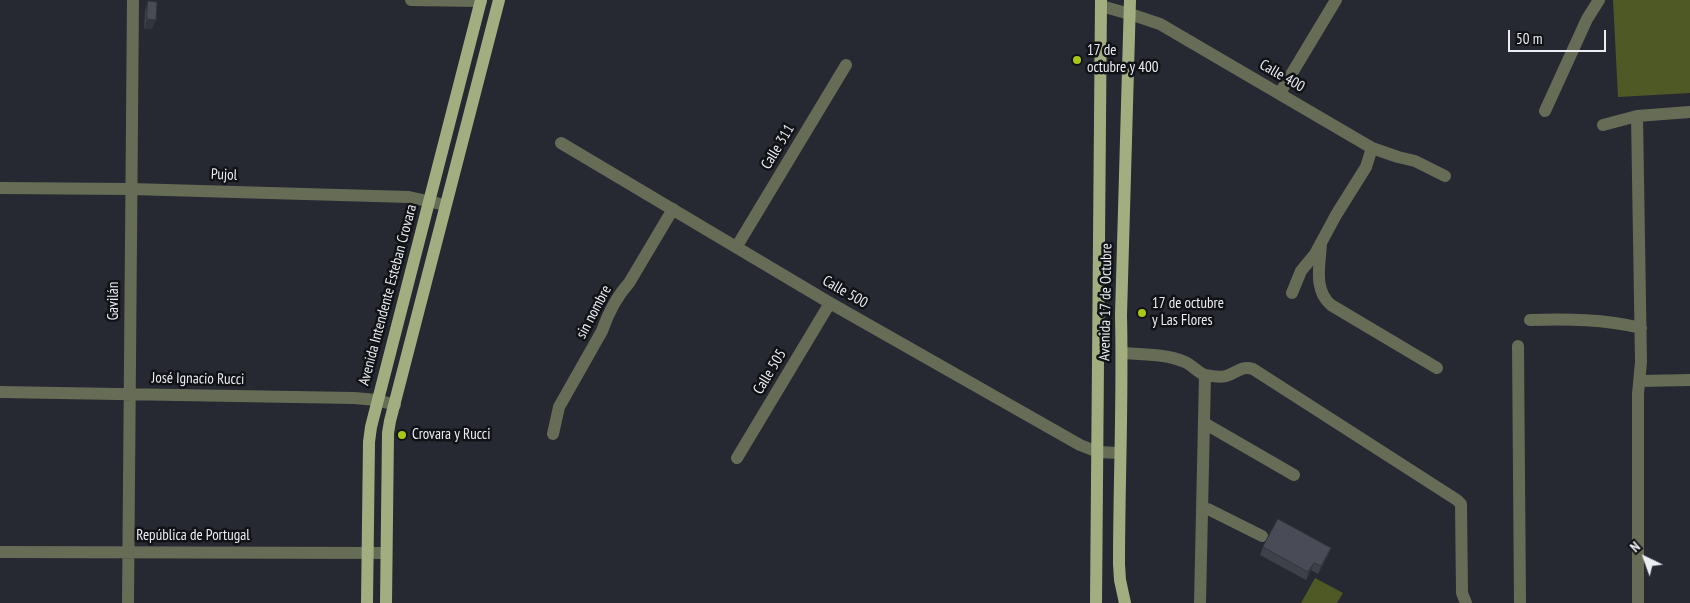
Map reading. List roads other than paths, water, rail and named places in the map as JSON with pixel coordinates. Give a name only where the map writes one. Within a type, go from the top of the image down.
[{"type":"main road","points":[[386,603],[385,554],[388,433],[499,0]]},
{"type":"main road","name":"Avenida 17 de Octubre","points":[[1125,603],[1119,564],[1121,315],[1130,0]]},
{"type":"main road","name":"Avenida Intendente Esteban Crovara","points":[[367,603],[369,442],[371,427],[481,1]]},
{"type":"main road","name":"Avenida 17 de Octubre","points":[[1096,603],[1101,3]]},
{"type":"street","name":"Gavilán","points":[[128,603],[133,0]]},
{"type":"street","points":[[411,0],[481,1]]},
{"type":"street","points":[[1280,93],[1336,0]]},
{"type":"street","points":[[1545,111],[1587,19],[1599,0]]},
{"type":"street","name":"Calle 400","points":[[1101,3],[1160,24],[1372,148],[1416,161],[1445,176]]},
{"type":"street","name":"Calle 311","points":[[737,246],[846,65]]},
{"type":"street","points":[[1603,125],[1637,116],[1690,112]]},
{"type":"street","points":[[1637,116],[1640,328],[1640,381],[1638,394],[1638,603]]},
{"type":"street","name":"Calle 500","points":[[561,143],[830,303],[1080,445],[1098,452],[1120,453]]},
{"type":"street","points":[[1292,293],[1301,271],[1315,254],[1336,214],[1366,167],[1372,148]]},
{"type":"street","name":"Pujol","points":[[0,188],[131,188],[409,197],[445,205]]},
{"type":"street","name":"sin nombre","points":[[553,434],[559,407],[602,331],[623,289],[629,283],[673,209]]},
{"type":"street","points":[[1321,243],[1319,286],[1325,301],[1437,368]]},
{"type":"street","name":"Calle 505","points":[[737,458],[830,303]]},
{"type":"street","points":[[1530,320],[1575,319],[1623,324],[1640,328]]},
{"type":"street","points":[[1518,346],[1520,603]]},
{"type":"street","points":[[1122,353],[1178,359],[1187,362],[1199,373],[1213,377],[1226,376],[1241,368],[1253,369],[1458,500],[1461,504],[1462,592],[1466,603]]},
{"type":"street","points":[[1200,603],[1205,375]]},
{"type":"street","points":[[1640,381],[1690,380]]},
{"type":"street","name":"José Ignacio Rucci","points":[[0,392],[354,398],[377,400],[395,405]]},
{"type":"street","points":[[1204,423],[1294,475]]},
{"type":"street","points":[[1202,509],[1208,509],[1262,536]]},
{"type":"street","name":"República de Portugal","points":[[0,552],[385,554]]},
{"type":"place","name":"17 de octubre y 400","points":[[1077,60]]},
{"type":"place","name":"17 de octubre y Las Flores","points":[[1142,313]]},
{"type":"place","name":"Crovara y Rucci","points":[[402,435]]}]
